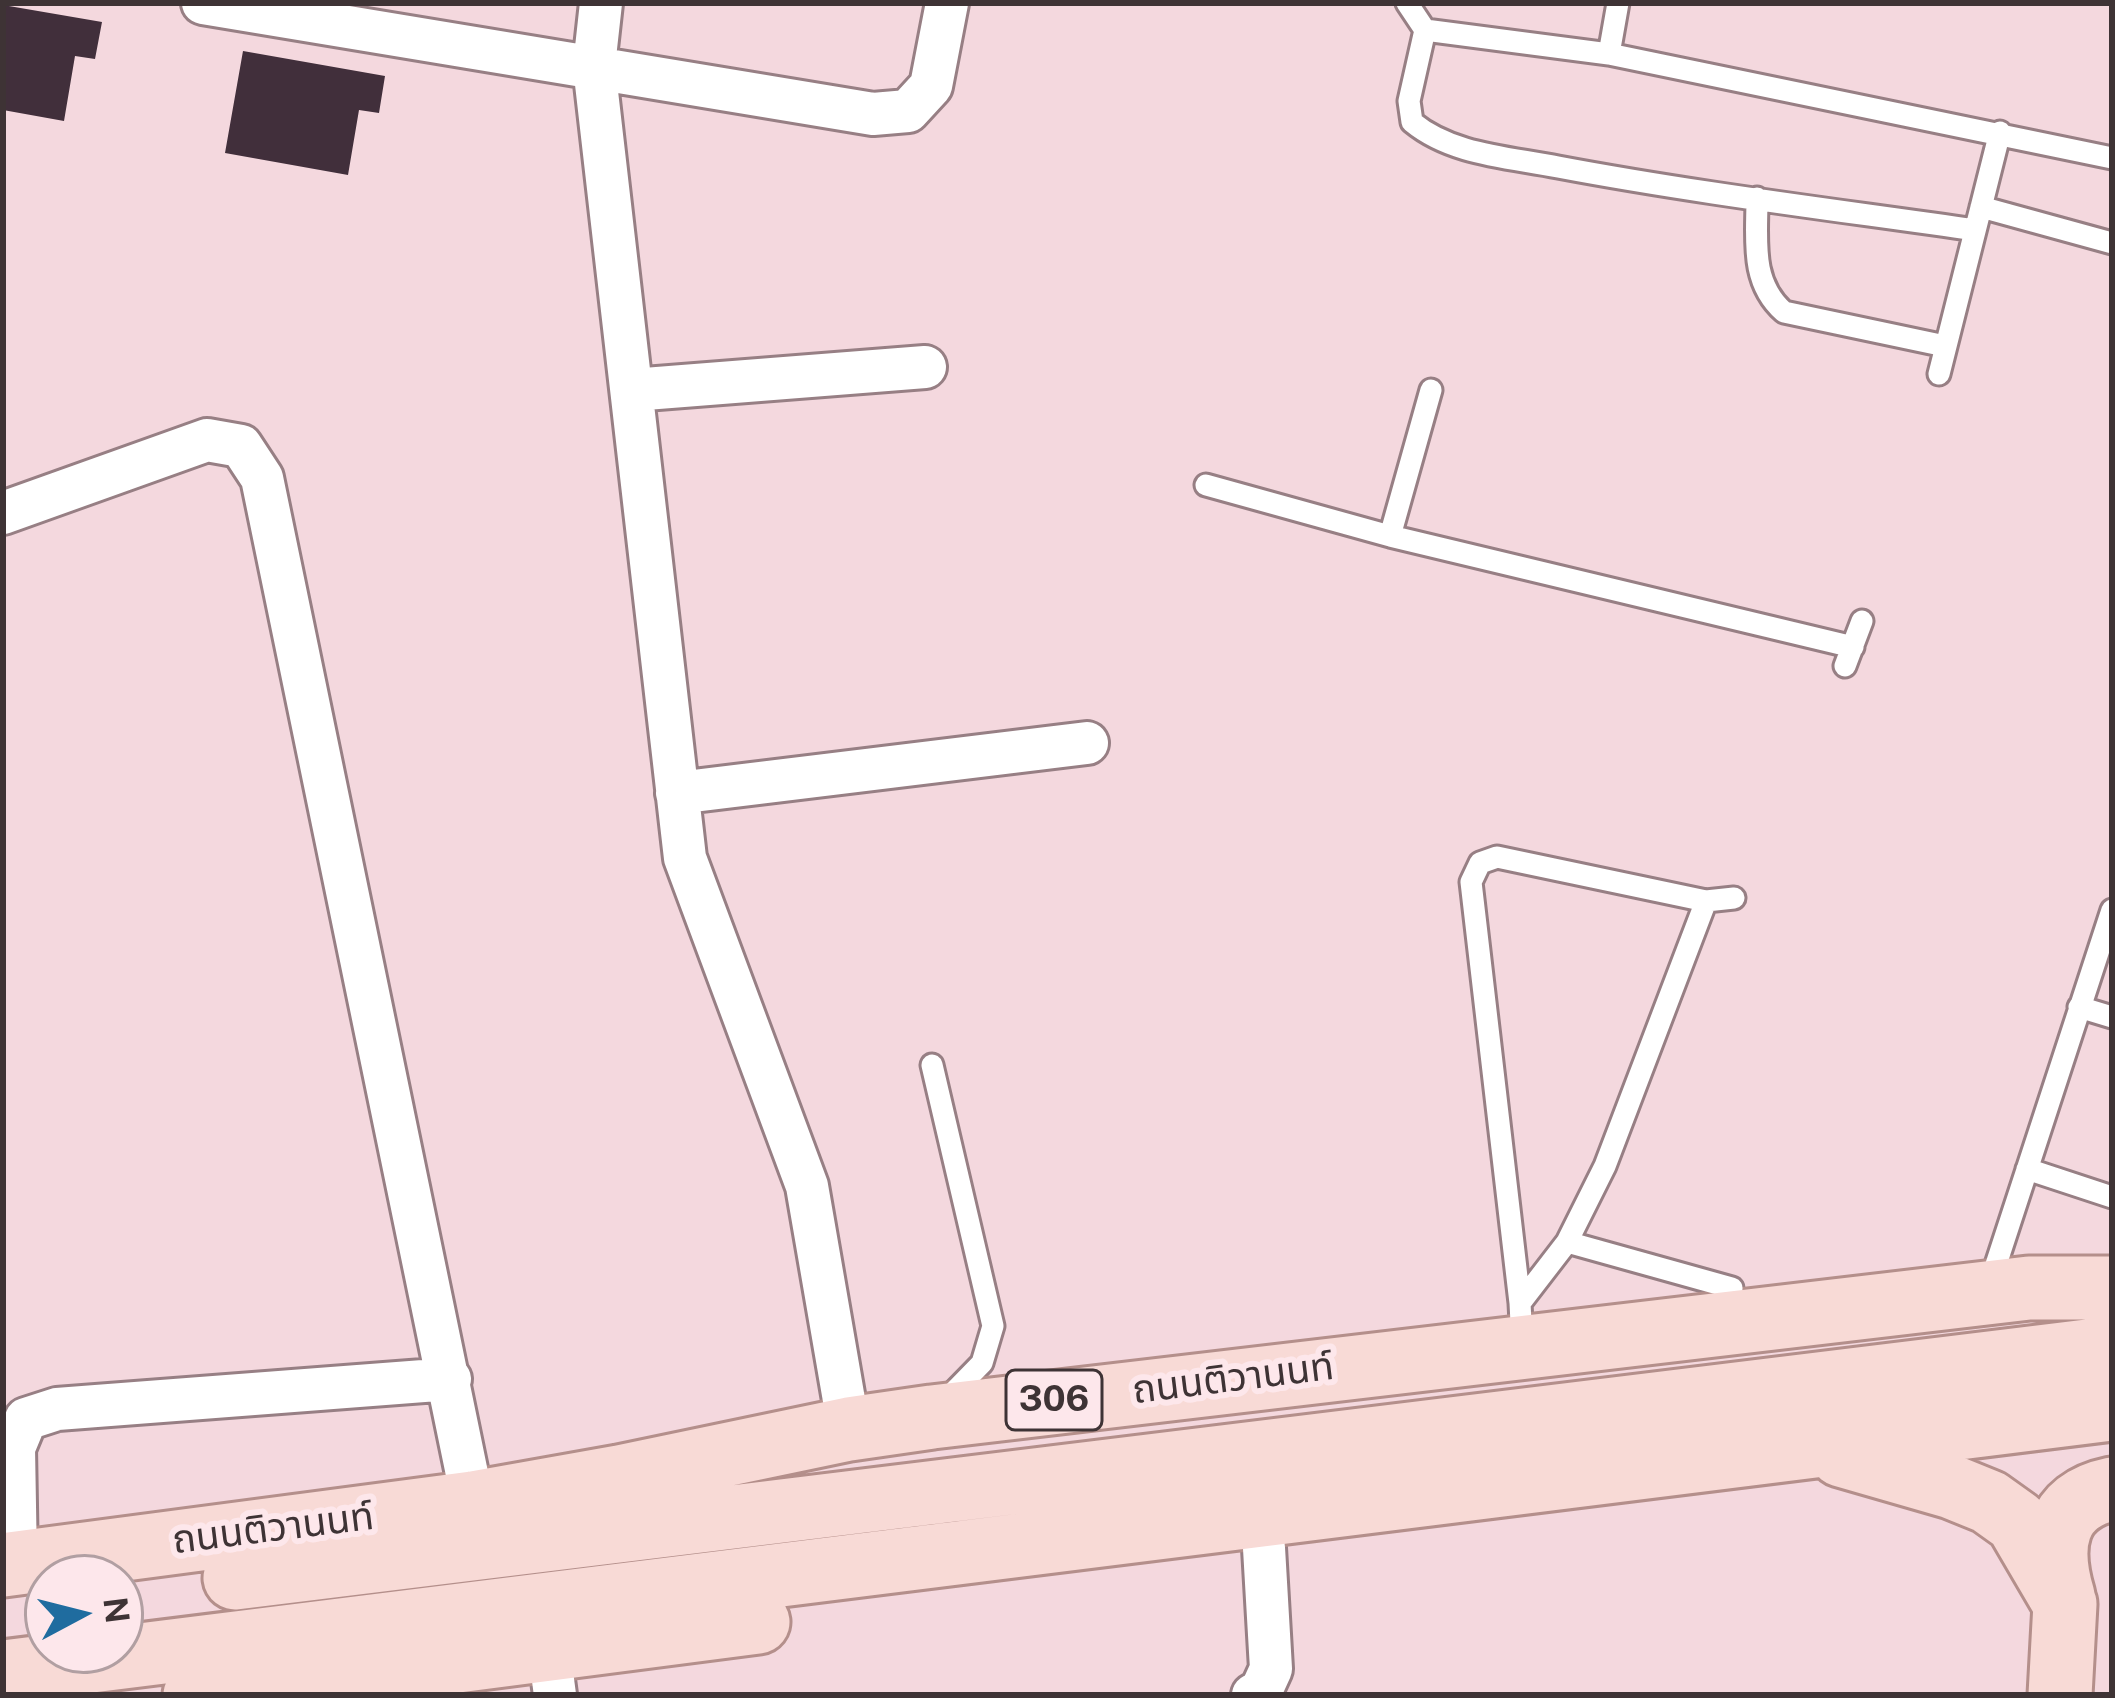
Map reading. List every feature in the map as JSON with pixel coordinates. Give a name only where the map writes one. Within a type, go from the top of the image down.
[{"type":"main road","name":"ถนนติวานนท์","points":[[18,1584],[619,1478],[849,1429],[951,1432],[1521,1324],[2029,1288],[2112,1288]]},
{"type":"main road","points":[[622,1530],[790,1483],[916,1455],[951,1432],[1620,1374],[2042,1331],[2112,1347]]},
{"type":"main road","name":"ถนนติวานนท์","points":[[144,1589],[2112,1347]]},
{"type":"main road","points":[[3,1672],[2112,1409]]},
{"type":"main road","points":[[1808,1447],[1952,1486],[1989,1502],[2017,1522],[2065,1604]]},
{"type":"main road","points":[[195,1695],[552,1672],[1264,1548],[1670,1466]]},
{"type":"main road","points":[[2060,1695],[2065,1604],[2055,1559],[2057,1534],[2071,1507],[2092,1493],[2112,1489]]},
{"type":"street","points":[[203,3],[873,114],[908,111],[931,86],[947,3]]},
{"type":"street","points":[[601,3],[594,66],[685,858],[807,1186],[849,1429]]},
{"type":"street","points":[[632,390],[925,367]]},
{"type":"street","points":[[3,513],[207,440],[241,446],[262,478],[472,1503]]},
{"type":"street","points":[[677,794],[1087,743]]},
{"type":"street","points":[[18,1584],[14,1448],[26,1420],[57,1408],[450,1379]]},
{"type":"street","points":[[1253,1695],[1261,1691],[1271,1669],[1264,1548]]},
{"type":"lane","points":[[1408,3],[1425,30],[1409,101],[1412,122],[1433,139],[1628,180],[1975,230]]},
{"type":"lane","points":[[1609,54],[1618,3]]},
{"type":"lane","points":[[1425,30],[1609,54],[2112,158]]},
{"type":"lane","points":[[1939,374],[2000,132]]},
{"type":"lane","points":[[1757,199],[1758,272],[1769,298],[1784,312],[1945,346]]},
{"type":"lane","points":[[1981,207],[2112,243]]},
{"type":"lane","points":[[1390,536],[1430,390]]},
{"type":"lane","points":[[1206,485],[1849,657],[1862,621]]},
{"type":"lane","points":[[1521,1324],[1471,882],[1480,863],[1497,857],[1706,901],[1734,898]]},
{"type":"lane","points":[[1521,1324],[1567,1242],[1629,1106],[1706,901]]},
{"type":"lane","points":[[1986,1294],[2112,910]]},
{"type":"lane","points":[[2079,1007],[2112,1017]]},
{"type":"lane","points":[[932,1065],[993,1326],[951,1432]]},
{"type":"lane","points":[[2027,1169],[2112,1197]]},
{"type":"lane","points":[[1567,1242],[1732,1288]]},
{"type":"building","points":[[3,5],[102,22],[95,59],[75,56],[64,121],[3,110]]},
{"type":"building","points":[[243,51],[385,76],[379,113],[359,110],[348,175],[225,153]]}]
